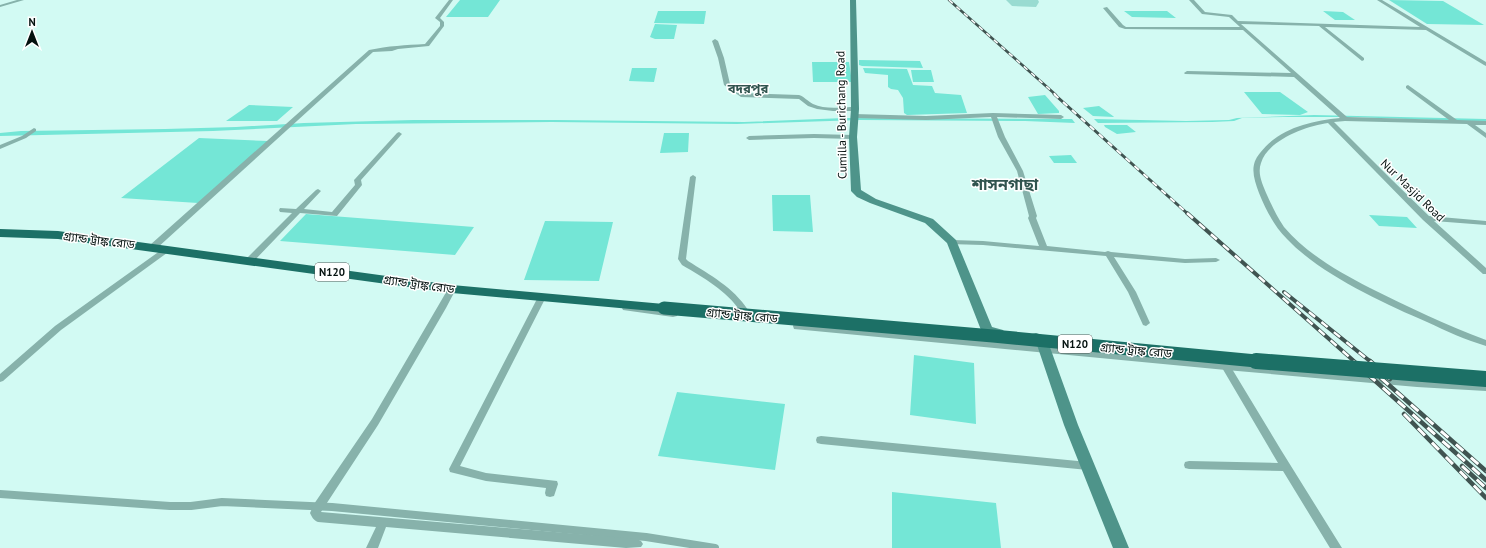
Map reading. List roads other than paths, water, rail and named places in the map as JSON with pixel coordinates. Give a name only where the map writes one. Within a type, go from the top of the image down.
[{"type":"highway","name":"গ্র্যান্ড ট্রাঙ্ক রোড","points":[[0,233],[58,235],[452,288],[542,297],[1397,374],[1486,379]]},
{"type":"main road","name":"Cumilla - Burichang Road","points":[[853,0],[853,137],[854,176],[857,193],[873,201],[929,221],[952,242],[987,330]]},
{"type":"main road","points":[[987,330],[990,332],[1039,338],[1045,348],[1071,425],[1121,548]]},
{"type":"street","points":[[0,6],[22,0]]},
{"type":"street","points":[[153,247],[294,122],[371,51],[392,49],[397,47],[427,45],[442,26],[442,22],[437,18],[451,0]]},
{"type":"street","points":[[1191,0],[1203,13],[1226,14],[1238,22],[1342,116]]},
{"type":"street","points":[[1379,0],[1486,64]]},
{"type":"street","points":[[1105,8],[1121,26],[1125,28],[1245,29]]},
{"type":"street","points":[[1238,22],[1427,29]]},
{"type":"street","points":[[1320,25],[1362,59]]},
{"type":"street","points":[[715,41],[721,58],[727,85],[741,95],[798,97],[804,99],[808,104],[815,107],[854,116],[994,119],[1061,117]]},
{"type":"street","points":[[1187,73],[1297,75]]},
{"type":"street","points":[[1408,87],[1455,122]]},
{"type":"street","points":[[1486,123],[1342,116],[1288,132],[1272,144],[1257,161],[1256,168],[1259,183],[1267,203],[1281,228],[1297,244],[1319,261],[1348,279],[1437,325],[1486,343]]},
{"type":"street","points":[[994,119],[1000,137],[1013,158],[1025,184],[1027,199],[1033,216],[1032,218],[1044,248]]},
{"type":"street","name":"Nur Masjid Road","points":[[1329,120],[1426,218],[1486,272]]},
{"type":"street","points":[[1469,123],[1486,136]]},
{"type":"street","points":[[0,147],[24,137],[34,130]]},
{"type":"street","points":[[283,210],[334,214],[359,185],[357,180],[399,134]]},
{"type":"street","points":[[749,138],[814,136],[853,137]]},
{"type":"street","points":[[693,177],[682,259],[684,263],[718,285],[739,301],[744,310]]},
{"type":"street","points":[[250,260],[318,191]]},
{"type":"street","points":[[1426,218],[1486,223]]},
{"type":"street","points":[[952,242],[1108,253],[1185,261],[1216,260]]},
{"type":"street","points":[[0,379],[58,328],[167,250]]},
{"type":"street","points":[[1108,253],[1132,292],[1146,323]]},
{"type":"street","points":[[452,288],[442,308],[375,422],[318,507],[316,513],[318,517],[637,544]]},
{"type":"street","points":[[542,297],[454,469],[486,477],[553,484],[550,494]]},
{"type":"street","points":[[604,302],[671,304],[987,330],[1320,364],[1486,375]]},
{"type":"street","points":[[604,302],[650,311],[1226,366],[1417,383],[1486,387]]},
{"type":"street","points":[[1226,366],[1285,467],[1336,548]]},
{"type":"street","points":[[820,440],[1088,466]]},
{"type":"street","points":[[1189,465],[1285,467]]},
{"type":"street","points":[[0,494],[170,506],[191,506],[222,502],[318,507],[646,538],[715,548]]},
{"type":"street","points":[[372,548],[383,522]]},
{"type":"railway","points":[[949,0],[1056,95]]},
{"type":"railway","points":[[1054,94],[1188,214]]},
{"type":"railway","points":[[1187,213],[1355,362]]},
{"type":"railway","points":[[1284,292],[1371,362]]},
{"type":"railway","points":[[1353,361],[1486,480]]},
{"type":"railway","points":[[1370,361],[1390,379]]},
{"type":"railway","points":[[1381,378],[1486,471]]},
{"type":"railway","points":[[1404,414],[1486,498]]},
{"type":"railway","points":[[1462,466],[1486,488]]},
{"type":"district","name":"বদরপুর","points":[[748,88]]},
{"type":"district","name":"শাসনগাছা","points":[[1005,184]]}]
